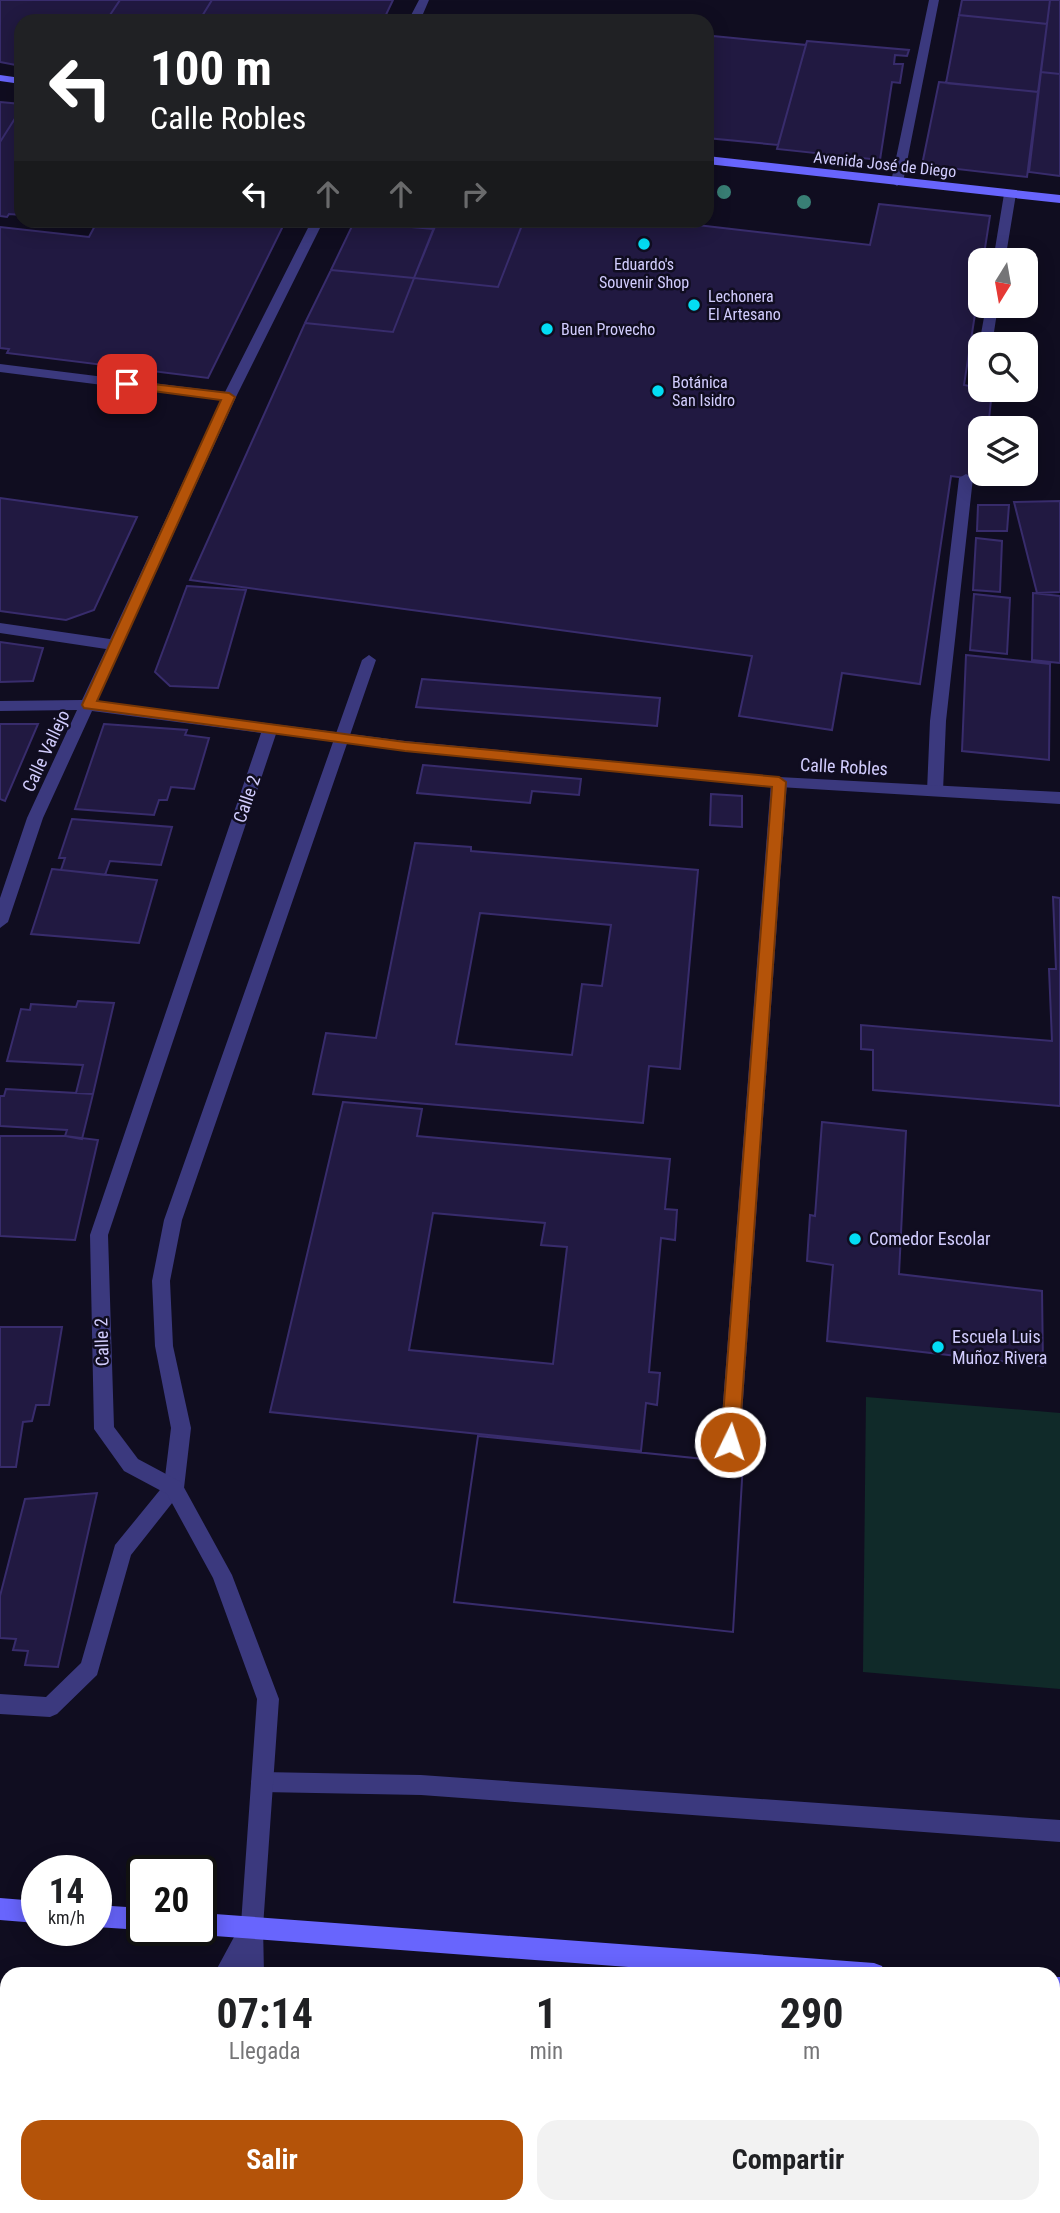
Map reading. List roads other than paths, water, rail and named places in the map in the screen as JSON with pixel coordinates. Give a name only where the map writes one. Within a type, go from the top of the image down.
[{"type":"street","points":[[897,182],[933,0]]},
{"type":"street","name":"Avenida José de Diego","points":[[714,161],[1060,199]]},
{"type":"street","points":[[1001,248],[1010,194]]},
{"type":"street","name":"Calle Vallejo","points":[[0,922],[35,818],[229,397],[314,228]]},
{"type":"street","points":[[0,368],[229,397]]},
{"type":"street","points":[[935,791],[938,721],[966,478]]},
{"type":"street","points":[[0,628],[115,645]]},
{"type":"street","points":[[0,1704],[50,1707],[90,1668],[122,1551],[174,1488],[181,1428],[164,1346],[161,1282],[173,1220],[369,660]]},
{"type":"street","name":"Calle Robles","points":[[0,706],[89,705],[405,746],[779,782],[1060,799]]},
{"type":"street","name":"Calle 2","points":[[174,1488],[131,1465],[104,1429],[99,1235],[270,729]]},
{"type":"street","points":[[730,1442],[779,782]]},
{"type":"street","points":[[174,1488],[222,1575],[268,1699],[252,1927],[253,1967]]},
{"type":"street","points":[[262,1782],[421,1785],[1060,1831]]},
{"type":"street","points":[[0,1909],[21,1911]]},
{"type":"street","points":[[217,1925],[781,1967]]},
{"type":"street","points":[[229,1967],[252,1927]]},
{"type":"place","name":"Eduardo's Souvenir Shop","points":[[644,244]]},
{"type":"place","name":"Lechonera El Artesano","points":[[694,305]]},
{"type":"place","name":"Buen Provecho","points":[[547,329]]},
{"type":"place","name":"Botánica San Isidro","points":[[658,391]]},
{"type":"place","name":"Comedor Escolar","points":[[855,1239]]},
{"type":"place","name":"Escuela Luis Muñoz Rivera","points":[[938,1347]]}]
